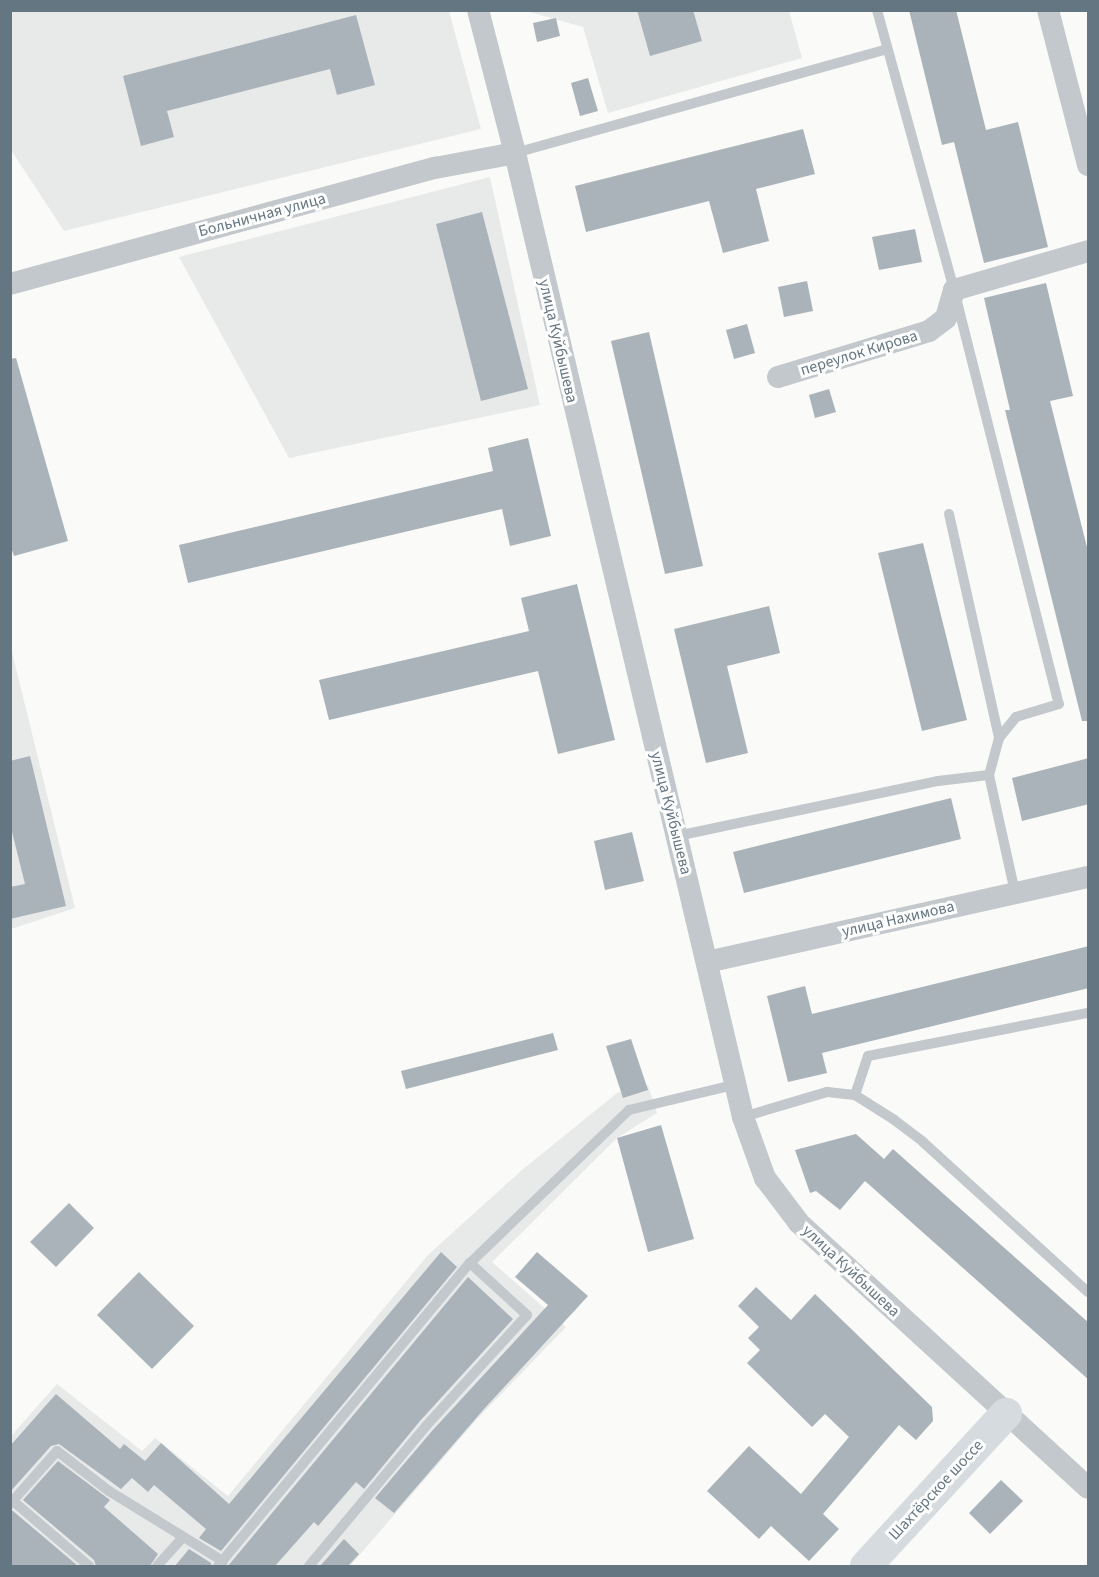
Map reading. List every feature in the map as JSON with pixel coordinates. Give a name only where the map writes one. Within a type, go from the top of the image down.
[{"type":"street","name":"улица Куйбышева","points":[[478,10],[515,153],[587,467],[737,1084],[742,1117],[765,1178],[799,1223],[1089,1488]]},
{"type":"street","points":[[1048,10],[1089,165]]},
{"type":"street","name":"Больничная улица","points":[[10,284],[435,168],[515,153]]},
{"type":"street","points":[[954,290],[1089,251]]},
{"type":"street","name":"переулок Кирова","points":[[778,377],[929,332],[946,318],[954,290]]},
{"type":"street","name":"улица Нахимова","points":[[707,962],[1089,877]]},
{"type":"street","name":"Шахтёрское шоссе","points":[[866,1566],[1006,1414]]},
{"type":"lane","points":[[877,10],[954,290],[1059,704],[1016,717],[999,738],[989,775],[1015,892]]},
{"type":"lane","points":[[515,153],[887,48]]},
{"type":"lane","points":[[949,514],[999,738]]},
{"type":"lane","points":[[677,836],[938,781],[989,775]]},
{"type":"lane","points":[[855,1095],[868,1056],[1089,1013]]},
{"type":"lane","points":[[88,1566],[12,1502],[57,1451],[109,1491],[183,1537],[220,1564],[471,1263],[629,1110],[737,1084]]},
{"type":"lane","points":[[742,1117],[827,1092],[855,1095],[923,1142],[1089,1292]]},
{"type":"lane","points":[[309,1566],[426,1426],[527,1315],[471,1263]]},
{"type":"lane","points":[[157,1566],[183,1537]]},
{"type":"shaded area","points":[[10,11],[449,11],[481,129],[64,231],[11,150]]},
{"type":"shaded area","points":[[526,11],[789,11],[802,58],[608,113],[583,27]]},
{"type":"shaded area","points":[[490,177],[540,405],[289,458],[179,257]]},
{"type":"shaded area","points":[[10,644],[75,908],[11,929],[10,929]]},
{"type":"shaded area","points":[[648,1085],[657,1113],[617,1138],[492,1262],[566,1327],[478,1418],[350,1566],[11,1566],[11,1436],[57,1384],[142,1451],[155,1438],[228,1496],[428,1255],[522,1170],[617,1093]]},
{"type":"building","points":[[637,10],[693,10],[702,41],[650,56]]},
{"type":"building","points":[[909,10],[956,10],[986,130],[1018,122],[1048,247],[984,263],[954,142],[942,145]]},
{"type":"building","points":[[356,15],[375,85],[337,95],[330,69],[167,111],[174,137],[141,146],[123,76]]},
{"type":"building","points":[[556,18],[560,36],[537,42],[533,23]]},
{"type":"building","points":[[588,78],[598,111],[580,116],[571,83]]},
{"type":"building","points":[[803,129],[815,174],[756,189],[769,241],[723,253],[709,201],[586,232],[575,186]]},
{"type":"building","points":[[482,212],[528,389],[481,401],[436,224]]},
{"type":"building","points":[[915,229],[922,262],[879,270],[872,237]]},
{"type":"building","points":[[807,281],[813,311],[784,317],[778,287]]},
{"type":"building","points":[[1046,283],[1073,396],[1050,401],[1089,555],[1089,721],[1082,721],[1005,410],[1010,410],[984,298]]},
{"type":"building","points":[[747,324],[755,353],[734,359],[726,330]]},
{"type":"building","points":[[649,332],[703,566],[665,574],[611,341]]},
{"type":"building","points":[[16,358],[68,541],[14,556],[10,545],[10,359]]},
{"type":"building","points":[[829,389],[836,412],[815,418],[809,395]]},
{"type":"building","points":[[528,438],[551,536],[510,546],[502,509],[188,583],[179,545],[493,471],[488,448]]},
{"type":"building","points":[[923,543],[967,720],[922,731],[878,553]]},
{"type":"building","points":[[577,584],[615,740],[558,754],[538,671],[329,720],[319,680],[529,631],[521,598]]},
{"type":"building","points":[[769,606],[780,653],[727,666],[748,753],[706,763],[674,629]]},
{"type":"building","points":[[30,756],[66,906],[10,919],[10,887],[25,884],[10,824],[10,761]]},
{"type":"building","points":[[1089,758],[1089,804],[1022,821],[1012,778]]},
{"type":"building","points":[[951,798],[961,839],[744,893],[733,852]]},
{"type":"building","points":[[632,832],[644,881],[605,890],[594,841]]},
{"type":"building","points":[[1089,946],[1089,988],[822,1053],[827,1073],[788,1082],[767,996],[805,986],[812,1014]]},
{"type":"building","points":[[553,1033],[558,1050],[406,1089],[401,1071]]},
{"type":"building","points":[[631,1039],[648,1090],[623,1098],[606,1046]]},
{"type":"building","points":[[661,1125],[694,1239],[648,1252],[617,1138]]},
{"type":"building","points":[[856,1134],[884,1159],[893,1149],[1089,1323],[1089,1380],[865,1181],[840,1210],[816,1191],[810,1193],[795,1150]]},
{"type":"building","points":[[69,1203],[94,1228],[56,1267],[30,1242]]},
{"type":"building","points":[[441,1252],[457,1267],[221,1551],[199,1538],[206,1529],[154,1485],[148,1492],[132,1478],[121,1489],[59,1444],[51,1446],[10,1492],[10,1446],[56,1394],[120,1449],[124,1444],[145,1461],[161,1443],[229,1504]]},
{"type":"building","points":[[537,1252],[588,1296],[484,1409],[394,1513],[375,1498],[432,1431],[548,1305],[515,1277]]},
{"type":"building","points":[[139,1272],[194,1326],[152,1369],[97,1315]]},
{"type":"building","points":[[468,1277],[513,1319],[420,1421],[364,1489],[356,1482],[318,1526],[314,1522],[275,1566],[228,1566]]},
{"type":"building","points":[[756,1287],[791,1320],[815,1294],[932,1407],[933,1421],[916,1440],[899,1425],[823,1514],[839,1529],[809,1561],[771,1526],[759,1539],[707,1491],[749,1446],[801,1494],[849,1437],[825,1414],[812,1427],[747,1363],[760,1350],[748,1338],[759,1327],[738,1306]]},
{"type":"building","points":[[58,1461],[110,1500],[104,1507],[158,1554],[150,1566],[96,1566],[94,1560],[23,1500]]},
{"type":"building","points":[[1001,1480],[1023,1501],[990,1534],[969,1513]]},
{"type":"building","points":[[10,1511],[13,1511],[78,1566],[10,1566]]},
{"type":"building","points":[[344,1539],[359,1554],[348,1566],[320,1566]]},
{"type":"building","points":[[189,1549],[211,1563],[211,1566],[175,1566]]}]
